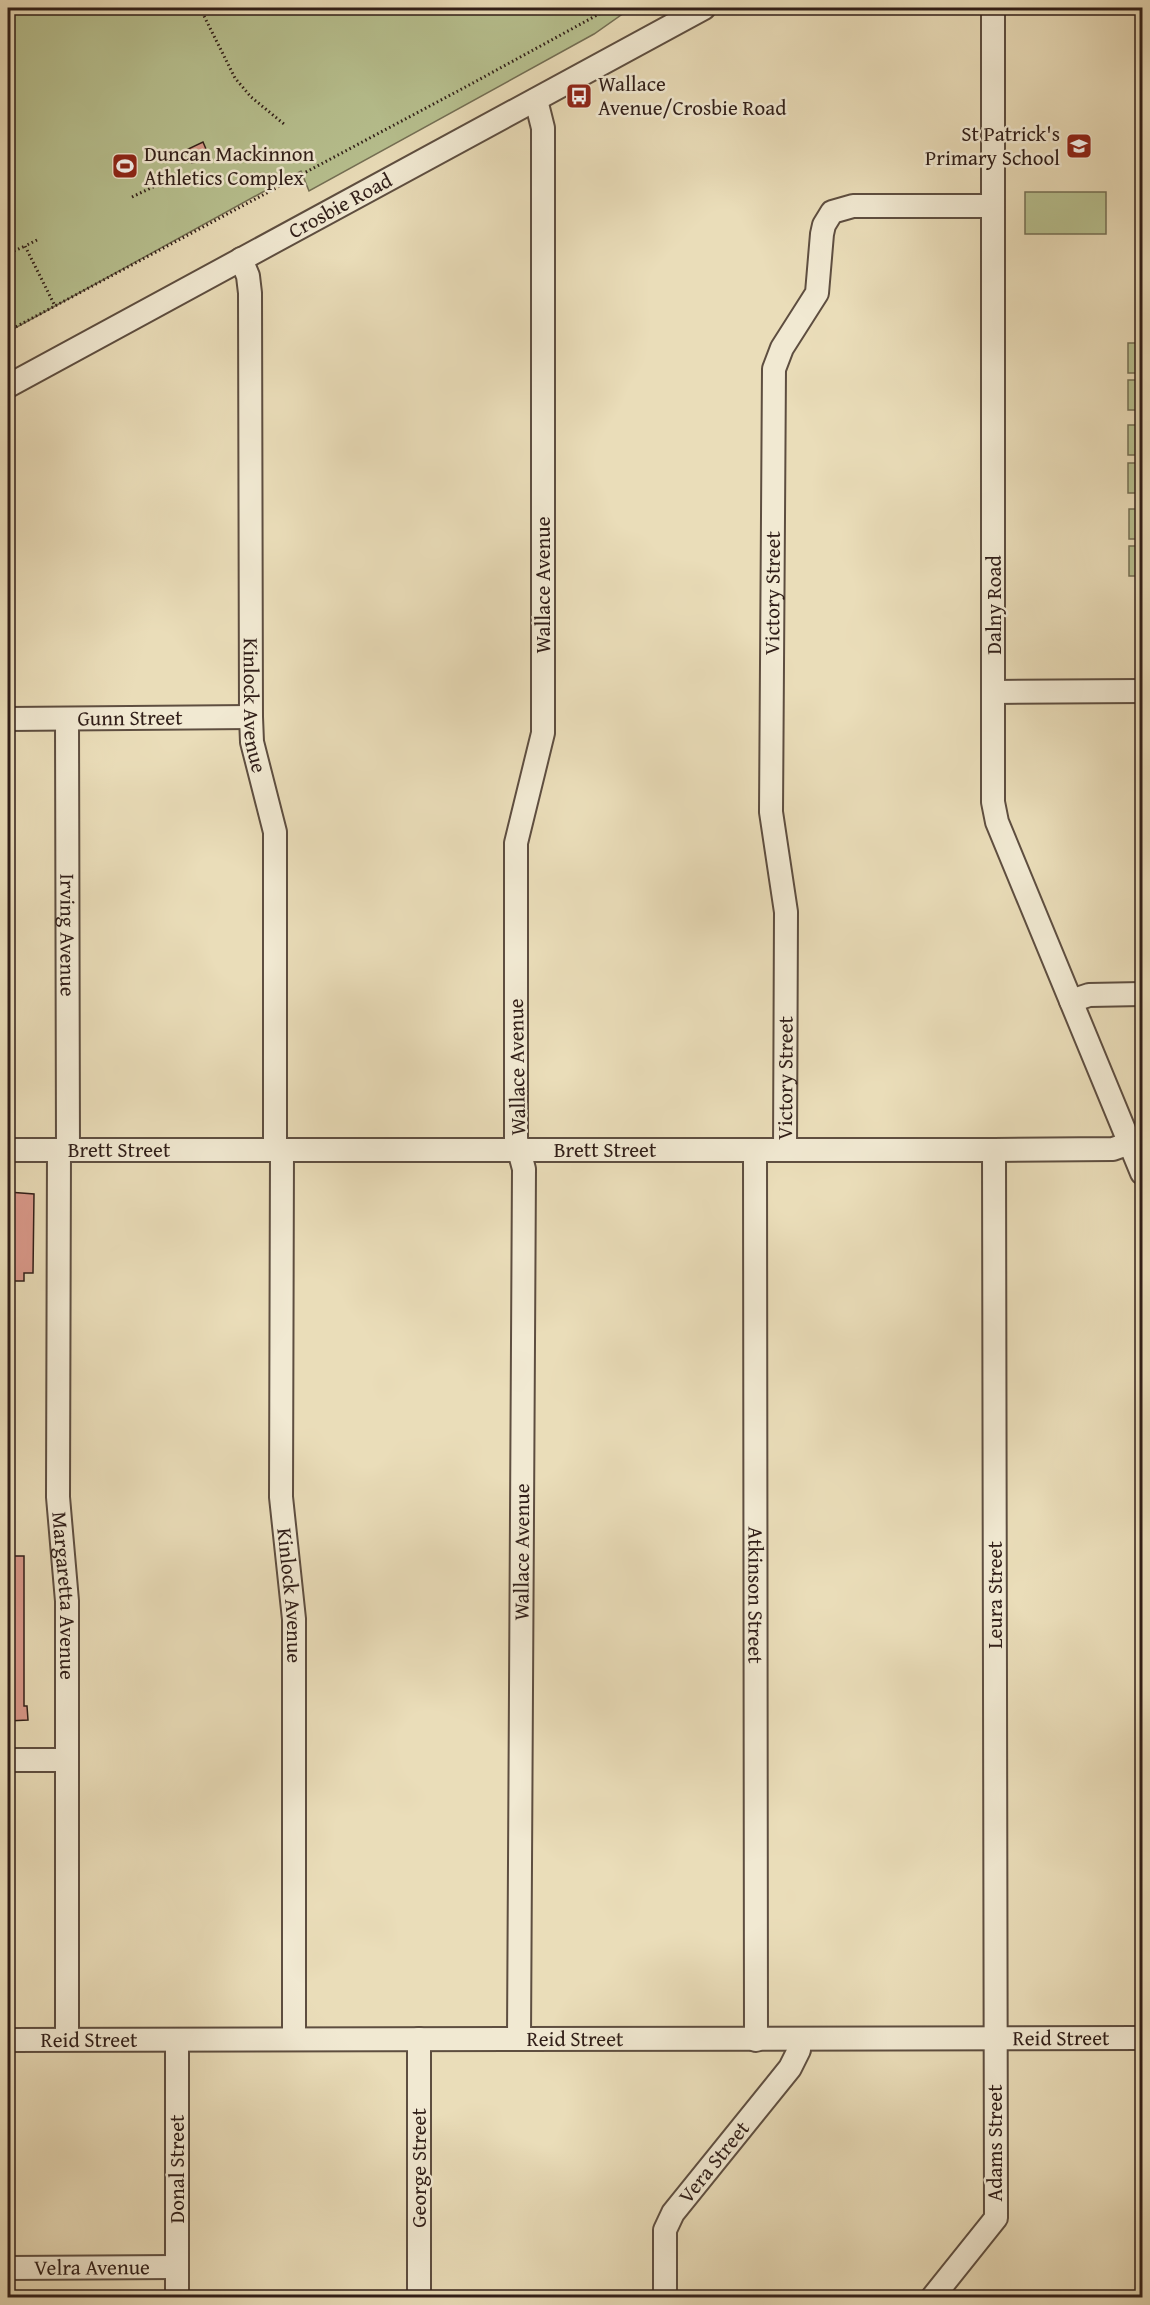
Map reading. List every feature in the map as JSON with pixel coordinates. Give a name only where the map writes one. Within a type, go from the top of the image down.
[{"type":"street","name":"Crosbie Road","points":[[673,25],[691,8]]},
{"type":"street","name":"Crosbie Road","points":[[8,386],[704,8]]},
{"type":"street","name":"Dalny Road","points":[[993,8],[995,813],[1143,1173]]},
{"type":"street","name":"Wallace Avenue","points":[[519,2038],[524,1161],[516,1139],[516,843],[543,733],[543,128],[536,100]]},
{"type":"street","name":"Victory Street","points":[[784,1150],[786,912],[771,812],[774,369],[782,348],[817,293],[822,234],[824,225],[832,212],[853,206],[993,206]]},
{"type":"street","name":"Kinlock Avenue","points":[[241,260],[248,276],[250,293],[252,742],[275,832],[281,1497],[294,1619],[294,2039]]},
{"type":"street","points":[[995,692],[1143,691]]},
{"type":"street","name":"Gunn Street","points":[[8,718],[251,717]]},
{"type":"street","name":"Irving Avenue","points":[[63,1150],[67,719]]},
{"type":"street","points":[[1071,1001],[1089,994],[1143,994]]},
{"type":"street","name":"Brett Street","points":[[8,1150],[520,1152],[994,1150],[1113,1149],[1130,1143]]},
{"type":"street","name":"Margaretta Avenue","points":[[63,1150],[58,1497],[66,1601],[67,2039]]},
{"type":"street","name":"Leura Street","points":[[994,1150],[995,2039]]},
{"type":"street","name":"Atkinson Street","points":[[755,1151],[756,2040]]},
{"type":"street","points":[[8,1760],[65,1760]]},
{"type":"street","name":"Reid Street","points":[[8,2040],[1143,2038]]},
{"type":"street","name":"George Street","points":[[419,2039],[419,2298]]},
{"type":"street","name":"Adams Street","points":[[932,2298],[996,2218],[995,2039]]},
{"type":"street","name":"Donal Street","points":[[177,2040],[177,2298]]},
{"type":"street","name":"Vera Street","points":[[665,2298],[665,2230],[673,2213],[790,2068],[799,2050],[798,2040]]},
{"type":"street","name":"Velra Avenue","points":[[8,2268],[177,2267]]},
{"type":"path","points":[[200,8],[235,78],[250,97],[284,124]]},
{"type":"path","points":[[8,331],[610,8]]},
{"type":"path","points":[[132,197],[155,186]]},
{"type":"path","points":[[14,251],[37,240]]},
{"type":"path","points":[[25,246],[55,306]]},
{"type":"green space","points":[[8,8],[631,8],[594,34],[309,191],[301,171],[8,332]]},
{"type":"green space","points":[[1025,192],[1106,192],[1106,234],[1025,234]]},
{"type":"green space","points":[[1128,343],[1142,343],[1142,373],[1128,373]]},
{"type":"green space","points":[[1128,380],[1142,380],[1142,410],[1128,410]]},
{"type":"green space","points":[[1128,425],[1142,425],[1142,455],[1128,455]]},
{"type":"green space","points":[[1128,463],[1142,463],[1142,493],[1128,493]]},
{"type":"green space","points":[[1129,509],[1142,509],[1142,539],[1129,539]]},
{"type":"green space","points":[[1129,546],[1142,546],[1142,576],[1129,576]]},
{"type":"building","points":[[203,142],[209,156],[192,163],[186,150]]},
{"type":"building","points":[[8,1192],[34,1194],[33,1273],[24,1273],[24,1281],[9,1281]]},
{"type":"building","points":[[8,1556],[24,1556],[24,1706],[27,1706],[28,1720],[8,1721]]},
{"type":"place","name":"Wallace Avenue/Crosbie Road","points":[[579,96]]},
{"type":"place","name":"St Patrick's Primary School","points":[[1079,146]]},
{"type":"place","name":"Duncan Mackinnon Athletics Complex","points":[[125,166]]}]
